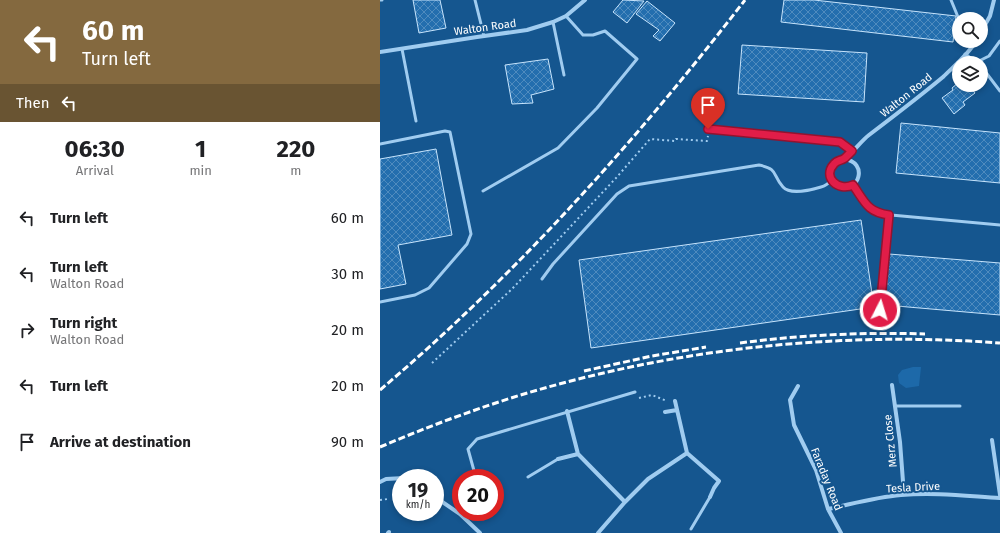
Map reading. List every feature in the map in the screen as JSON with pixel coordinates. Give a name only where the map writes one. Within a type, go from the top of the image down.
[{"type":"street","name":"Walton Road","points":[[380,52],[527,30],[554,22],[566,16],[585,0]]},
{"type":"street","points":[[988,19],[994,0]]},
{"type":"street","name":"Walton Road","points":[[832,180],[830,176],[831,169],[837,161],[844,159],[866,138],[923,94],[955,65],[970,48]]},
{"type":"street","points":[[832,180],[837,186],[849,188],[859,178],[858,168],[854,162],[844,159]]},
{"type":"street","name":"Merz Close","points":[[892,385],[900,442],[904,495]]},
{"type":"street","name":"Faraday Road","points":[[798,386],[790,400],[794,425],[816,470],[828,509],[841,533]]},
{"type":"street","points":[[675,401],[687,453],[719,481],[710,497]]},
{"type":"street","points":[[665,412],[677,410]]},
{"type":"street","points":[[567,411],[578,454],[625,502]]},
{"type":"street","points":[[992,440],[1000,495]]},
{"type":"street","points":[[598,533],[625,502],[648,479],[687,453]]},
{"type":"street","points":[[558,459],[578,454]]},
{"type":"street","points":[[380,482],[386,479],[392,479]]},
{"type":"street","name":"Tesla Drive","points":[[828,509],[861,501],[904,495],[935,494],[1000,498]]},
{"type":"street","points":[[468,521],[480,533]]},
{"type":"lane","points":[[475,0],[484,36]]},
{"type":"lane","points":[[951,0],[956,12]]},
{"type":"lane","points":[[483,191],[558,148],[597,108],[637,59],[605,31],[593,35],[584,35],[566,16]]},
{"type":"lane","points":[[554,22],[564,75]]},
{"type":"lane","points":[[988,56],[1000,41]]},
{"type":"lane","points":[[402,49],[416,121]]},
{"type":"lane","points":[[988,75],[1000,91]]},
{"type":"lane","points":[[708,129],[840,142],[852,151]]},
{"type":"lane","points":[[380,144],[445,131],[450,132],[471,234],[467,244],[428,288],[415,295],[380,302]]},
{"type":"lane","points":[[542,279],[552,264],[617,194],[629,186],[759,165],[770,167],[783,187],[792,193],[822,187],[832,180]]},
{"type":"lane","points":[[853,185],[869,209],[880,214],[1000,225]]},
{"type":"lane","points":[[880,310],[889,215]]},
{"type":"lane","points":[[474,469],[468,449],[477,439],[635,392]]},
{"type":"lane","points":[[896,406],[960,406]]},
{"type":"lane","points":[[528,477],[558,459]]},
{"type":"lane","points":[[691,529],[710,497]]},
{"type":"path","points":[[432,363],[512,289],[616,178],[650,139],[708,141],[708,129]]},
{"type":"path","points":[[635,392],[637,398],[652,395],[669,402],[675,401]]},
{"type":"path","points":[[380,500],[388,499]]},
{"type":"shaded area","points":[[913,367],[921,367],[919,386],[906,388],[899,383],[898,375],[902,370]]},
{"type":"building","points":[[413,0],[440,0],[446,28],[419,33]]},
{"type":"building","points":[[623,0],[644,1],[627,23],[613,12]]},
{"type":"building","points":[[784,0],[814,0],[952,16],[952,42],[781,22]]},
{"type":"building","points":[[647,1],[675,23],[660,41],[653,36],[659,30],[636,14]]},
{"type":"building","points":[[742,45],[867,53],[864,102],[738,94]]},
{"type":"building","points":[[548,59],[554,89],[531,95],[533,103],[512,104],[505,65]]},
{"type":"building","points":[[952,91],[952,92],[975,93],[963,102],[965,105],[954,114],[942,98]]},
{"type":"building","points":[[901,123],[1000,133],[1000,183],[896,173]]},
{"type":"building","points":[[436,149],[452,235],[398,245],[406,284],[380,289],[380,159]]},
{"type":"building","points":[[861,220],[874,307],[591,348],[579,260]]},
{"type":"building","points":[[889,254],[1000,263],[1000,315],[885,305]]},
{"type":"railway","points":[[380,390],[479,300],[573,205],[704,53],[745,0]]},
{"type":"railway","points":[[740,343],[832,335],[879,333],[925,334]]},
{"type":"railway","points":[[380,447],[415,432],[524,394],[582,378],[700,354],[760,347],[880,339],[1000,343]]},
{"type":"railway","points":[[584,371],[652,356],[706,347]]},
{"type":"route","points":[[708,129],[840,142],[852,151],[844,159],[833,164],[830,176],[837,186],[842,188],[849,188],[853,185],[869,209],[880,214],[889,215],[880,310]]}]
